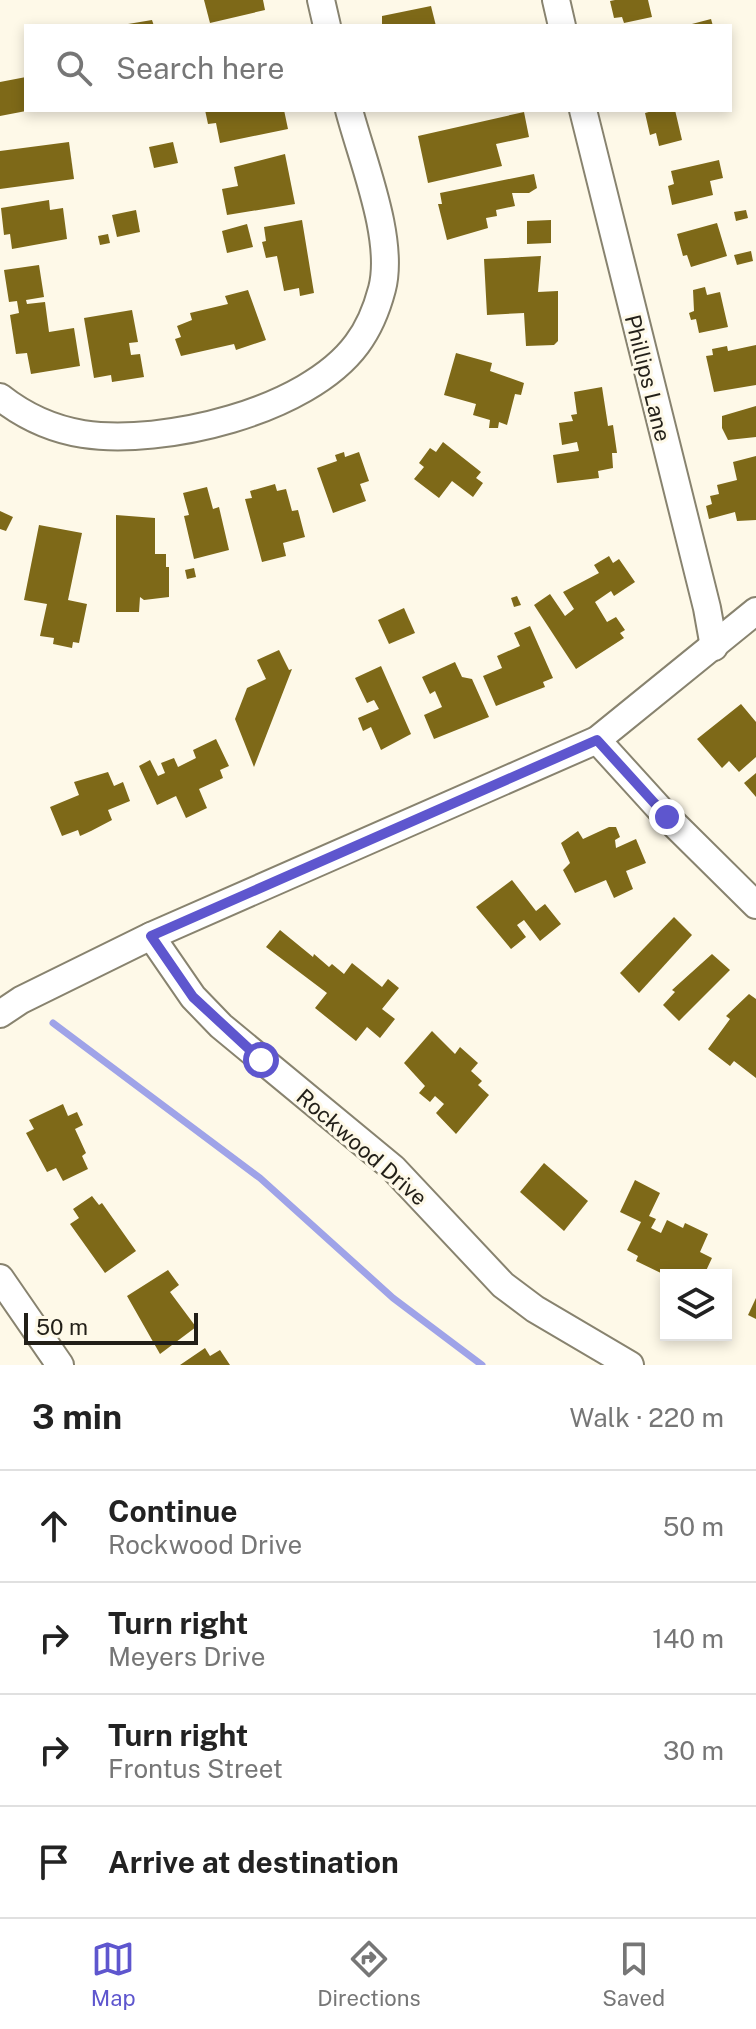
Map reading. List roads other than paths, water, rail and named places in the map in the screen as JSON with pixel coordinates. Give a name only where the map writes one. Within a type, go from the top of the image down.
[{"type":"street","points":[[321,0],[327,24]]},
{"type":"street","points":[[556,0],[562,24]]},
{"type":"street","points":[[0,397],[46,424],[82,434],[124,437],[170,433],[238,417],[284,399],[329,371],[356,346],[372,320],[383,285],[384,242],[350,112]]},
{"type":"street","name":"Phillips Lane","points":[[583,112],[707,608],[714,647]]},
{"type":"street","points":[[0,1014],[21,1000],[151,936],[597,740],[756,611]]},
{"type":"street","points":[[597,740],[667,817],[756,905]]},
{"type":"street","name":"Rockwood Drive","points":[[151,936],[193,997],[221,1026],[411,1185],[503,1285],[535,1309],[630,1365]]},
{"type":"street","points":[[0,1278],[60,1365]]},
{"type":"waterway","points":[[53,1023],[260,1178],[393,1298],[482,1365]]}]
